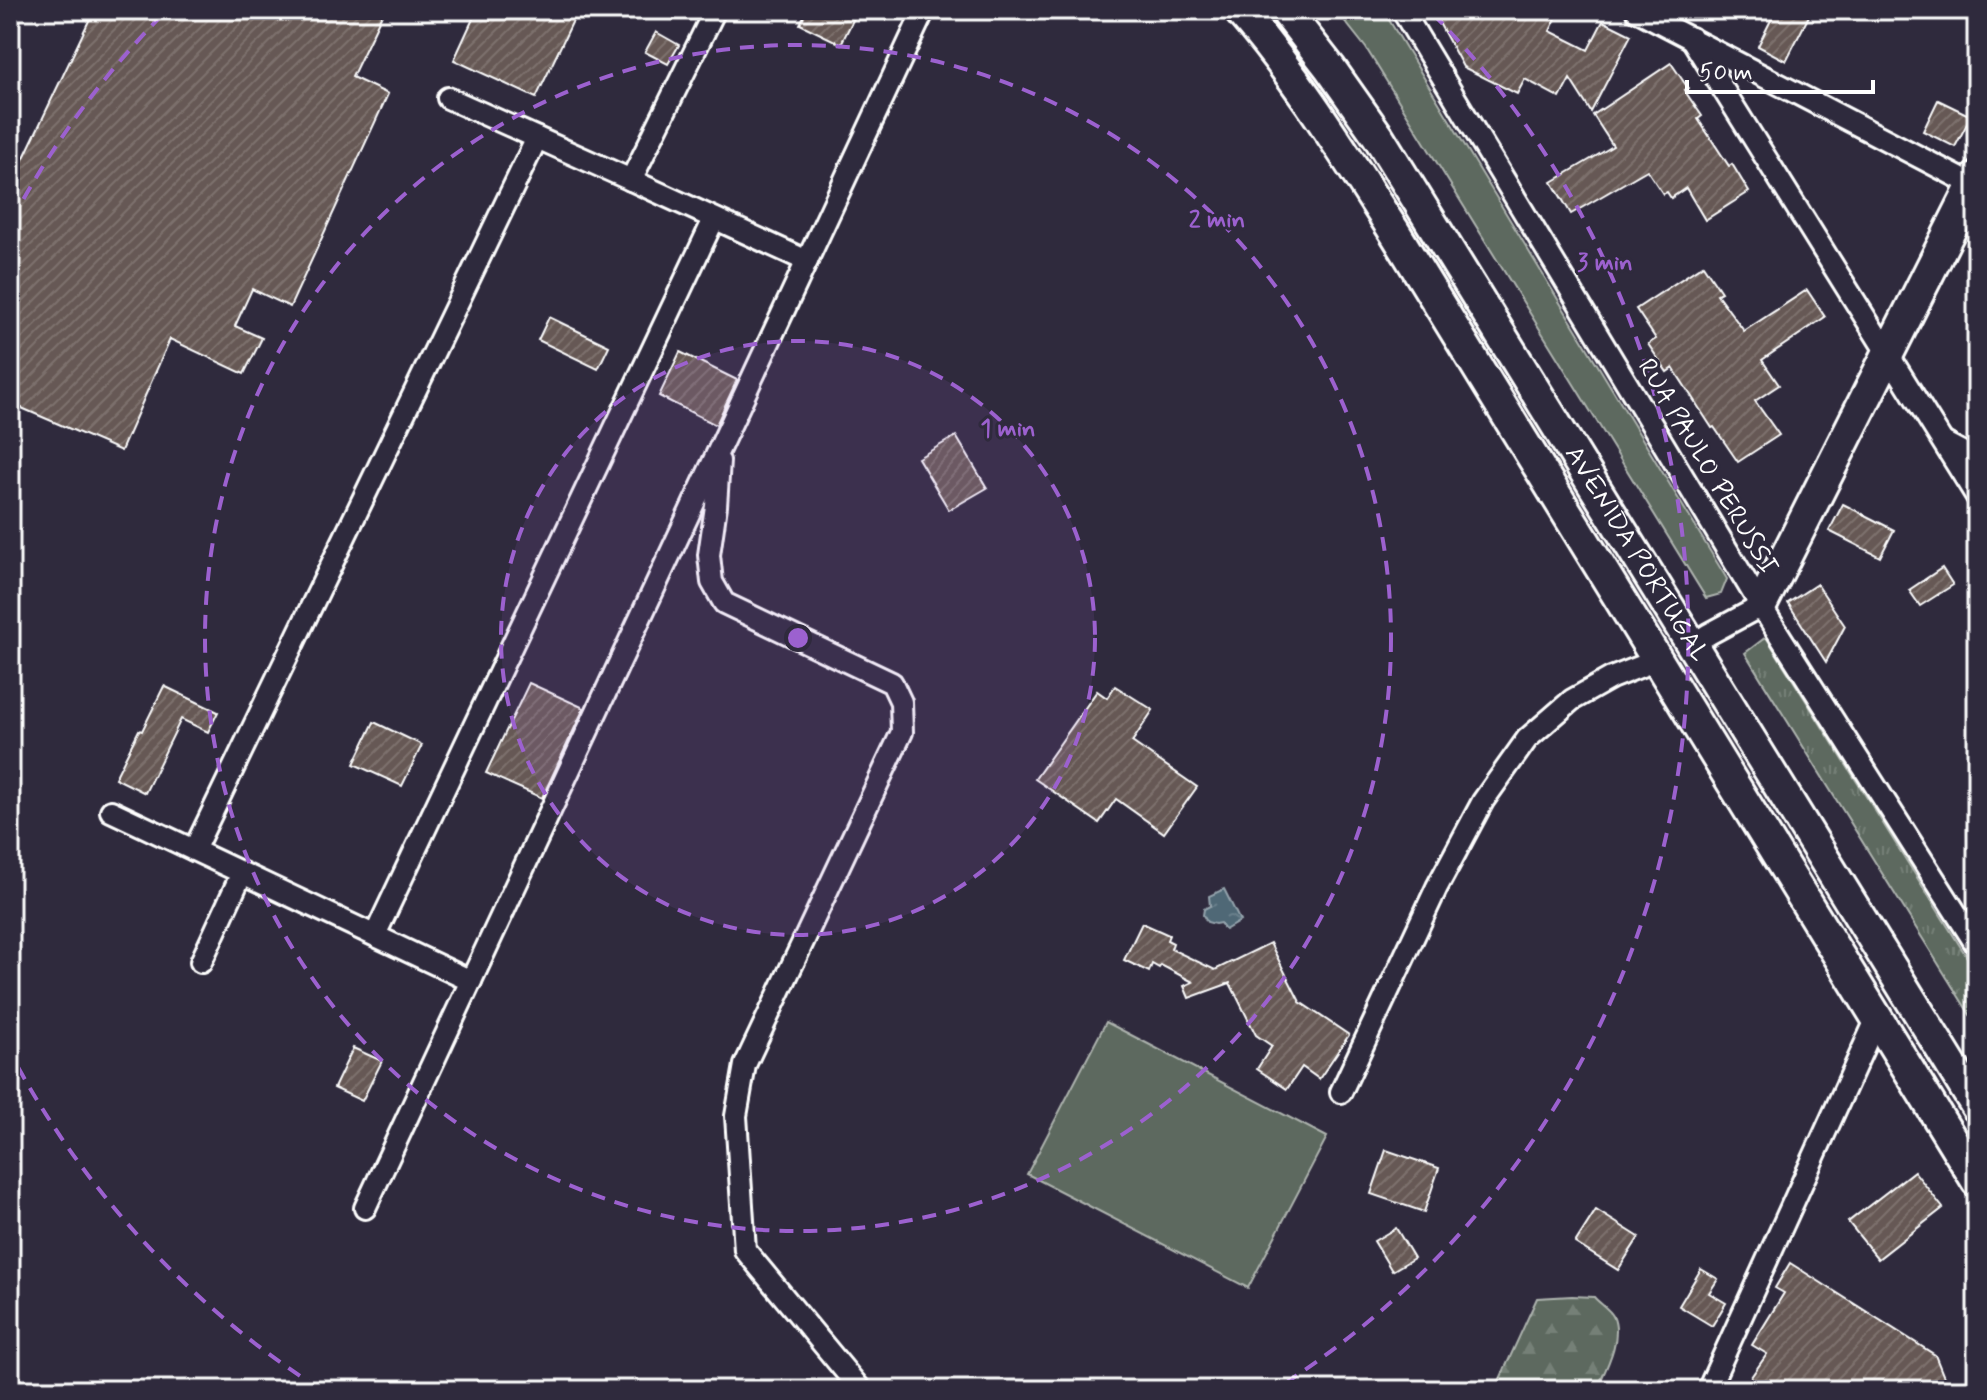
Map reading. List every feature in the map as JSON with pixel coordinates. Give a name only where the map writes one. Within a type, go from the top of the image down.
[{"type":"main road","points":[[1239,10],[1313,106],[1394,231],[1977,1181]]},
{"type":"main road","name":"AVENIDA PORTUGAL","points":[[1285,10],[1378,136],[1977,1107]]},
{"type":"main road","points":[[1761,606],[1976,183]]},
{"type":"main road","points":[[1394,231],[1425,213]]},
{"type":"main road","points":[[1440,306],[1472,287]]},
{"type":"street","points":[[631,180],[715,10]]},
{"type":"street","points":[[365,1208],[924,10]]},
{"type":"street","name":"RUA PAULO PERUSSI","points":[[1402,10],[1761,606],[1977,946]]},
{"type":"street","points":[[1636,10],[1976,183]]},
{"type":"street","points":[[1691,38],[1977,497]]},
{"type":"street","points":[[448,98],[807,261]]},
{"type":"street","points":[[194,850],[537,138]]},
{"type":"street","points":[[375,935],[714,219]]},
{"type":"street","points":[[1943,442],[1977,460]]},
{"type":"street","points":[[719,449],[709,555],[712,582],[724,603],[892,683],[901,702],[902,732],[745,1065],[736,1116],[745,1250],[861,1390]]},
{"type":"street","points":[[1693,644],[1761,606]]},
{"type":"street","points":[[1341,1092],[1437,887],[1483,801],[1527,739],[1572,700],[1611,678],[1657,660]]},
{"type":"street","points":[[111,811],[471,981]]},
{"type":"street","points":[[201,962],[242,873]]},
{"type":"street","points":[[1708,1390],[1877,1018]]},
{"type":"green space","points":[[1336,10],[1383,10],[1727,579],[1721,594],[1706,598],[1366,48]]},
{"type":"green space","points":[[1766,637],[1977,973],[1977,1026],[1745,653]]},
{"type":"green space","points":[[1106,1022],[1327,1137],[1248,1288],[1027,1174]]},
{"type":"green space","points":[[1594,1297],[1613,1316],[1615,1340],[1601,1380],[1607,1390],[1495,1390],[1537,1298]]},
{"type":"water","points":[[1224,889],[1240,921],[1225,930],[1220,923],[1207,922],[1203,915],[1204,909],[1210,906],[1209,896]]},
{"type":"building","points":[[94,10],[384,10],[352,77],[388,94],[290,307],[252,289],[235,326],[262,338],[244,374],[170,339],[121,451],[10,403],[10,187]]},
{"type":"building","points":[[477,10],[578,10],[536,98],[454,60]]},
{"type":"building","points":[[807,10],[858,10],[841,44],[800,24]]},
{"type":"building","points":[[1432,10],[1560,10],[1550,31],[1588,50],[1603,21],[1631,35],[1591,112],[1570,79],[1560,98],[1525,79],[1517,94],[1463,67]]},
{"type":"building","points":[[1776,10],[1812,10],[1786,61],[1758,46]]},
{"type":"building","points":[[656,32],[679,45],[668,64],[645,52]]},
{"type":"building","points":[[1671,63],[1688,88],[1684,90],[1702,116],[1698,119],[1749,192],[1705,220],[1686,188],[1671,198],[1667,192],[1663,194],[1647,170],[1571,214],[1552,182],[1613,146],[1593,115]]},
{"type":"building","points":[[1938,100],[1971,116],[1955,147],[1923,131]]},
{"type":"building","points":[[1703,265],[1721,292],[1717,294],[1744,331],[1807,290],[1825,317],[1762,360],[1779,385],[1755,401],[1779,435],[1738,462],[1673,368],[1667,372],[1648,344],[1656,339],[1636,309]]},
{"type":"building","points":[[549,317],[609,346],[598,369],[538,340]]},
{"type":"building","points":[[680,352],[737,380],[716,425],[659,396]]},
{"type":"building","points":[[956,436],[987,488],[949,510],[918,458]]},
{"type":"building","points":[[1843,504],[1894,530],[1880,557],[1829,531]]},
{"type":"building","points":[[1942,568],[1953,585],[1920,606],[1909,590]]},
{"type":"building","points":[[1817,584],[1845,626],[1826,662],[1788,603]]},
{"type":"building","points":[[529,683],[584,708],[542,798],[486,773]]},
{"type":"building","points":[[164,686],[218,712],[208,732],[181,719],[145,793],[115,778]]},
{"type":"building","points":[[1115,686],[1153,710],[1132,742],[1197,787],[1164,833],[1116,799],[1099,823],[1035,779],[1097,691],[1107,698]]},
{"type":"building","points":[[374,722],[422,745],[402,786],[354,764]]},
{"type":"building","points":[[1142,923],[1169,935],[1167,940],[1173,943],[1171,949],[1215,970],[1270,943],[1300,1002],[1349,1035],[1319,1079],[1302,1067],[1287,1089],[1257,1069],[1272,1046],[1256,1035],[1230,983],[1189,998],[1184,986],[1193,982],[1161,965],[1159,968],[1152,964],[1149,972],[1124,960]]},
{"type":"building","points":[[353,1048],[382,1061],[362,1101],[334,1088]]},
{"type":"building","points":[[1386,1150],[1439,1168],[1424,1212],[1371,1194]]},
{"type":"building","points":[[1914,1171],[1943,1208],[1878,1259],[1848,1222]]},
{"type":"building","points":[[1596,1210],[1639,1237],[1618,1270],[1575,1243]]},
{"type":"building","points":[[1396,1228],[1414,1258],[1392,1271],[1374,1241]]},
{"type":"building","points":[[1790,1263],[1935,1355],[1949,1390],[1742,1390],[1767,1354],[1752,1345],[1784,1293],[1775,1288]]},
{"type":"building","points":[[1701,1269],[1718,1279],[1709,1293],[1726,1303],[1712,1326],[1679,1306]]}]
